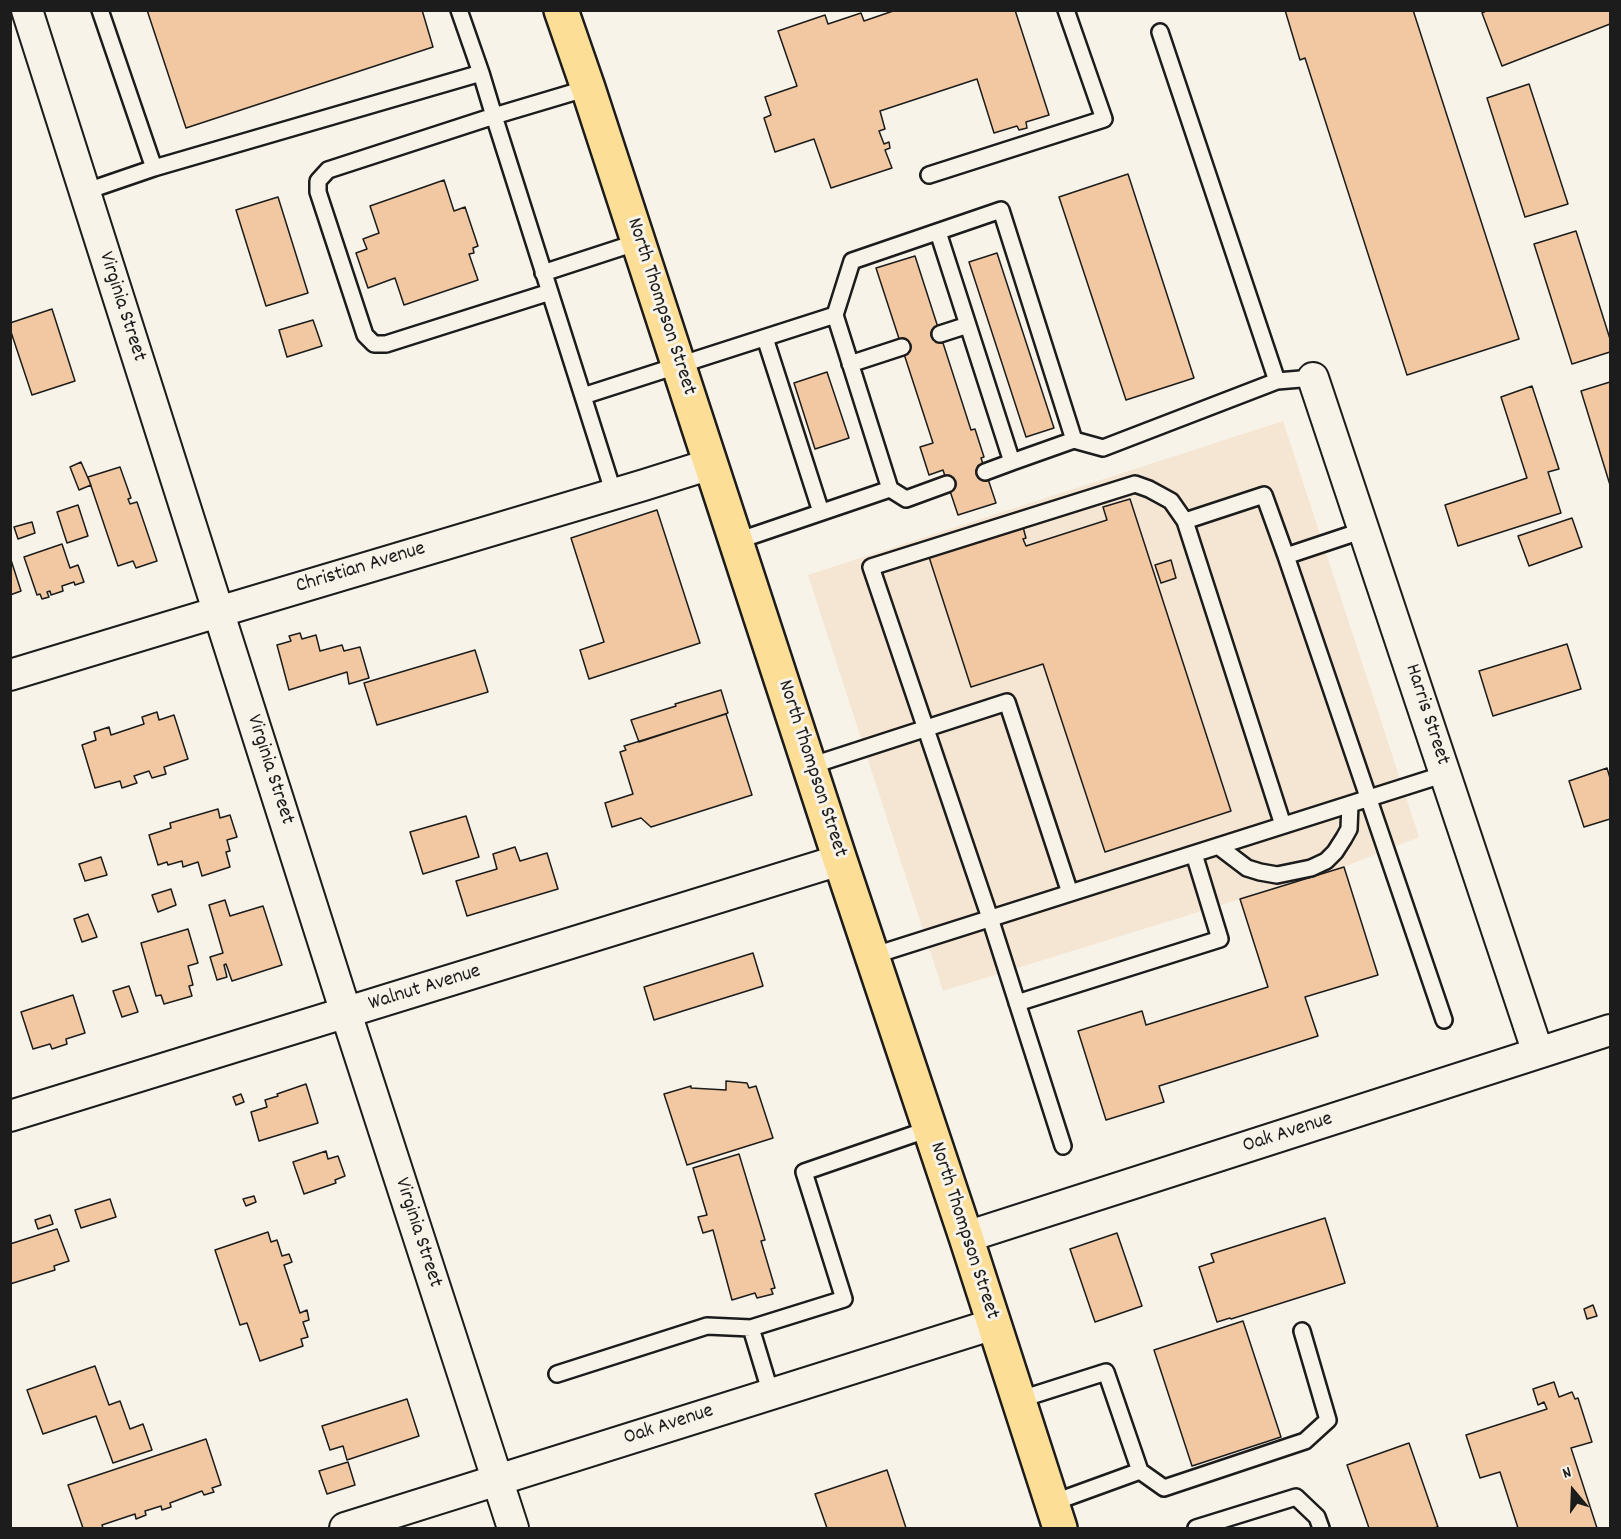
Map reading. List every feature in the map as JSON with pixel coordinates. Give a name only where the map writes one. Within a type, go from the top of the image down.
[{"type":"main road","name":"North Thompson Street","points":[[566,14],[588,88],[1056,1516]]},
{"type":"street","name":"Virginia Street","points":[[27,10],[346,1013],[513,1528]]},
{"type":"street","name":"Harris Street","points":[[1313,378],[1538,1053]]},
{"type":"street","name":"Christian Avenue","points":[[10,675],[711,464]]},
{"type":"street","name":"Walnut Avenue","points":[[10,1116],[840,860]]},
{"type":"street","name":"Oak Avenue","points":[[966,1237],[1611,1030]]},
{"type":"street","name":"Oak Avenue","points":[[345,1528],[994,1324]]},
{"type":"lane","points":[[100,10],[154,168]]},
{"type":"lane","points":[[459,10],[614,494]]},
{"type":"lane","points":[[929,175],[1104,119],[1066,10]]},
{"type":"lane","points":[[1160,32],[1277,381]]},
{"type":"lane","points":[[84,192],[154,168],[481,73]]},
{"type":"lane","points":[[549,292],[386,344],[374,344],[365,335],[318,192],[318,181],[328,170],[588,88]]},
{"type":"lane","points":[[947,484],[906,499],[890,489],[835,315],[852,261],[1001,210],[1074,440]]},
{"type":"lane","points":[[938,232],[1012,462]]},
{"type":"lane","points":[[543,273],[639,242]]},
{"type":"lane","points":[[583,396],[835,315]]},
{"type":"lane","points":[[940,334],[968,325]]},
{"type":"lane","points":[[765,338],[821,512]]},
{"type":"lane","points":[[850,364],[902,346]]},
{"type":"lane","points":[[985,472],[1074,440],[1103,448],[1277,381],[1313,378]]},
{"type":"lane","points":[[1063,1146],[990,918],[871,567],[1135,484],[1171,501],[1185,521],[1283,825]]},
{"type":"lane","points":[[737,541],[890,489]]},
{"type":"lane","points":[[1185,521],[1264,495],[1444,1020]]},
{"type":"lane","points":[[1286,556],[1364,530]]},
{"type":"lane","points":[[810,766],[1007,702],[1070,893]]},
{"type":"lane","points":[[872,956],[1445,774]]},
{"type":"lane","points":[[1218,846],[1247,868],[1260,872],[1277,875],[1311,868],[1326,861],[1344,838],[1349,829],[1350,804]]},
{"type":"lane","points":[[1017,1004],[1220,939],[1194,854]]},
{"type":"lane","points":[[557,1374],[707,1326],[751,1328],[844,1299],[804,1172],[929,1129]]},
{"type":"lane","points":[[751,1328],[771,1394]]},
{"type":"lane","points":[[1018,1400],[1106,1372],[1140,1471],[1164,1488],[1305,1441],[1328,1420],[1302,1331]]},
{"type":"lane","points":[[1056,1516],[1140,1471]]},
{"type":"lane","points":[[1196,1528],[1296,1497],[1317,1517],[1321,1528]]},
{"type":"shaded area","points":[[1283,421],[1419,837],[1344,867],[943,991],[808,575]]},
{"type":"building","points":[[147,10],[422,10],[433,47],[186,128]]},
{"type":"building","points":[[896,10],[1015,10],[1049,115],[1026,122],[1027,128],[1019,130],[1017,126],[994,133],[977,79],[880,111],[885,129],[879,131],[884,144],[889,142],[890,148],[885,150],[892,168],[831,188],[814,139],[775,152],[764,118],[771,115],[765,97],[797,86],[778,31],[825,15],[828,24],[861,13],[864,21]]},
{"type":"building","points":[[1285,10],[1413,10],[1519,339],[1407,375],[1305,58],[1300,60]]},
{"type":"building","points":[[1488,10],[1610,10],[1610,24],[1502,66],[1482,13]]},
{"type":"building","points":[[1529,84],[1568,204],[1525,217],[1487,98]]},
{"type":"building","points":[[1128,174],[1194,378],[1126,400],[1059,197]]},
{"type":"building","points":[[444,180],[454,211],[465,207],[478,246],[473,248],[474,253],[469,254],[478,280],[404,305],[395,278],[368,288],[356,253],[367,249],[363,239],[379,233],[370,206]]},
{"type":"building","points":[[278,197],[308,293],[266,306],[236,210]]},
{"type":"building","points":[[1576,231],[1610,339],[1610,352],[1572,364],[1534,244]]},
{"type":"building","points":[[997,253],[1054,428],[1026,437],[969,262]]},
{"type":"building","points":[[915,256],[971,430],[975,429],[984,457],[981,458],[996,503],[958,515],[943,470],[929,475],[920,447],[933,443],[876,268]]},
{"type":"building","points":[[52,309],[75,381],[32,395],[10,323]]},
{"type":"building","points":[[313,320],[322,346],[287,357],[279,330]]},
{"type":"building","points":[[827,372],[849,438],[815,449],[794,383]]},
{"type":"building","points":[[1610,382],[1610,485],[1581,391]]},
{"type":"building","points":[[1532,386],[1559,469],[1548,472],[1561,513],[1458,546],[1445,505],[1527,478],[1501,397]]},
{"type":"building","points":[[81,462],[91,485],[79,490],[70,467]]},
{"type":"building","points":[[120,467],[131,498],[128,499],[130,504],[137,502],[157,561],[136,568],[133,561],[118,566],[88,477]]},
{"type":"building","points":[[1130,499],[1231,811],[1105,852],[1043,664],[971,687],[929,557],[1023,527],[1026,538],[1023,539],[1026,546],[1107,520],[1103,507]]},
{"type":"building","points":[[78,505],[88,536],[67,543],[57,512]]},
{"type":"building","points":[[657,510],[700,643],[589,679],[580,650],[604,642],[571,538]]},
{"type":"building","points":[[1572,518],[1582,547],[1529,566],[1518,536]]},
{"type":"building","points":[[32,522],[35,533],[18,539],[14,527]]},
{"type":"building","points":[[62,544],[70,568],[78,565],[84,582],[62,586],[63,591],[51,595],[50,591],[47,592],[49,597],[42,599],[40,594],[37,595],[24,557]]},
{"type":"building","points":[[10,560],[21,591],[10,595]]},
{"type":"building","points":[[1171,560],[1176,578],[1161,583],[1155,565]]},
{"type":"building","points":[[300,633],[302,639],[316,635],[320,651],[342,645],[344,651],[360,647],[369,678],[349,684],[347,672],[289,690],[277,645],[291,641],[289,636]]},
{"type":"building","points":[[1567,644],[1581,689],[1493,716],[1479,671]]},
{"type":"building","points":[[475,650],[488,692],[377,725],[364,683]]},
{"type":"building","points":[[721,690],[728,713],[639,742],[631,720]]},
{"type":"building","points":[[157,712],[159,720],[174,715],[188,759],[164,767],[166,774],[152,778],[149,771],[134,776],[137,783],[122,788],[120,781],[95,788],[82,745],[96,740],[94,732],[109,727],[111,735],[144,724],[142,717]]},
{"type":"building","points":[[726,714],[752,795],[651,827],[641,818],[612,827],[605,803],[633,794],[620,752],[626,750],[624,746]]},
{"type":"building","points":[[1607,768],[1610,778],[1610,819],[1584,827],[1569,781]]},
{"type":"building","points":[[218,809],[220,818],[230,815],[237,837],[227,840],[230,851],[226,852],[230,867],[202,876],[198,862],[183,867],[182,861],[158,865],[149,835],[171,828],[170,823]]},
{"type":"building","points":[[466,816],[479,857],[423,874],[410,832]]},
{"type":"building","points":[[515,847],[520,861],[547,853],[558,889],[467,916],[456,881],[497,869],[493,854]]},
{"type":"building","points":[[101,857],[107,875],[85,881],[79,864]]},
{"type":"building","points":[[1344,867],[1378,975],[1305,997],[1318,1036],[1159,1086],[1164,1102],[1106,1120],[1078,1031],[1142,1011],[1146,1025],[1268,987],[1240,899]]},
{"type":"building","points":[[171,889],[176,905],[158,912],[152,895]]},
{"type":"building","points":[[225,900],[230,916],[263,906],[282,965],[232,981],[226,964],[224,965],[227,977],[217,980],[210,957],[223,953],[209,905]]},
{"type":"building","points":[[88,914],[97,937],[82,942],[74,919]]},
{"type":"building","points":[[188,929],[198,963],[188,966],[193,985],[189,986],[192,996],[164,1004],[161,995],[156,996],[141,943]]},
{"type":"building","points":[[753,953],[763,986],[654,1020],[644,987]]},
{"type":"building","points":[[129,986],[138,1012],[122,1017],[113,991]]},
{"type":"building","points":[[73,995],[85,1033],[66,1039],[67,1044],[52,1049],[50,1044],[33,1049],[21,1012]]},
{"type":"building","points":[[726,1081],[747,1083],[749,1088],[756,1086],[773,1138],[687,1165],[664,1094],[691,1086],[691,1088],[726,1090]]},
{"type":"building","points":[[306,1084],[318,1123],[259,1141],[251,1112],[267,1107],[265,1100]]},
{"type":"building","points":[[241,1094],[244,1102],[236,1105],[233,1097]]},
{"type":"building","points":[[326,1151],[328,1159],[338,1156],[345,1176],[335,1180],[336,1183],[304,1194],[293,1162]]},
{"type":"building","points":[[739,1154],[765,1240],[761,1241],[775,1288],[771,1289],[773,1294],[757,1298],[755,1293],[732,1300],[713,1230],[703,1233],[698,1217],[707,1215],[693,1168]]},
{"type":"building","points":[[254,1196],[256,1202],[246,1206],[243,1199]]},
{"type":"building","points":[[110,1199],[116,1217],[81,1228],[75,1210]]},
{"type":"building","points":[[50,1215],[53,1224],[38,1229],[35,1220]]},
{"type":"building","points":[[1325,1218],[1345,1283],[1217,1322],[1199,1267],[1214,1262],[1211,1254]]},
{"type":"building","points":[[57,1229],[69,1261],[54,1266],[55,1270],[10,1284],[10,1244]]},
{"type":"building","points":[[268,1232],[271,1242],[277,1240],[282,1256],[289,1254],[292,1262],[284,1265],[300,1313],[307,1310],[309,1320],[303,1322],[308,1337],[301,1339],[303,1346],[260,1361],[247,1323],[240,1325],[215,1250]]},
{"type":"building","points":[[1117,1233],[1142,1306],[1095,1322],[1070,1249]]},
{"type":"building","points":[[1593,1305],[1597,1316],[1587,1319],[1584,1309]]},
{"type":"building","points":[[1243,1321],[1281,1437],[1192,1466],[1154,1350]]},
{"type":"building","points":[[95,1366],[109,1405],[120,1401],[130,1429],[143,1424],[152,1450],[113,1463],[96,1416],[43,1434],[27,1390]]},
{"type":"building","points":[[1554,1382],[1559,1397],[1572,1392],[1575,1399],[1578,1398],[1592,1442],[1571,1448],[1597,1528],[1518,1528],[1500,1472],[1480,1478],[1466,1435],[1547,1409],[1544,1402],[1538,1405],[1533,1389]]},
{"type":"building","points":[[407,1399],[419,1436],[347,1460],[343,1446],[330,1450],[322,1426]]},
{"type":"building","points":[[206,1439],[221,1485],[212,1488],[214,1492],[204,1495],[202,1491],[170,1503],[171,1507],[162,1510],[161,1506],[145,1511],[146,1515],[136,1519],[135,1514],[102,1525],[103,1528],[83,1528],[68,1485]]},
{"type":"building","points":[[1409,1443],[1438,1527],[1369,1528],[1347,1465]]},
{"type":"building","points":[[348,1462],[355,1485],[327,1494],[319,1471]]},
{"type":"building","points":[[887,1470],[906,1528],[827,1528],[815,1494]]}]
